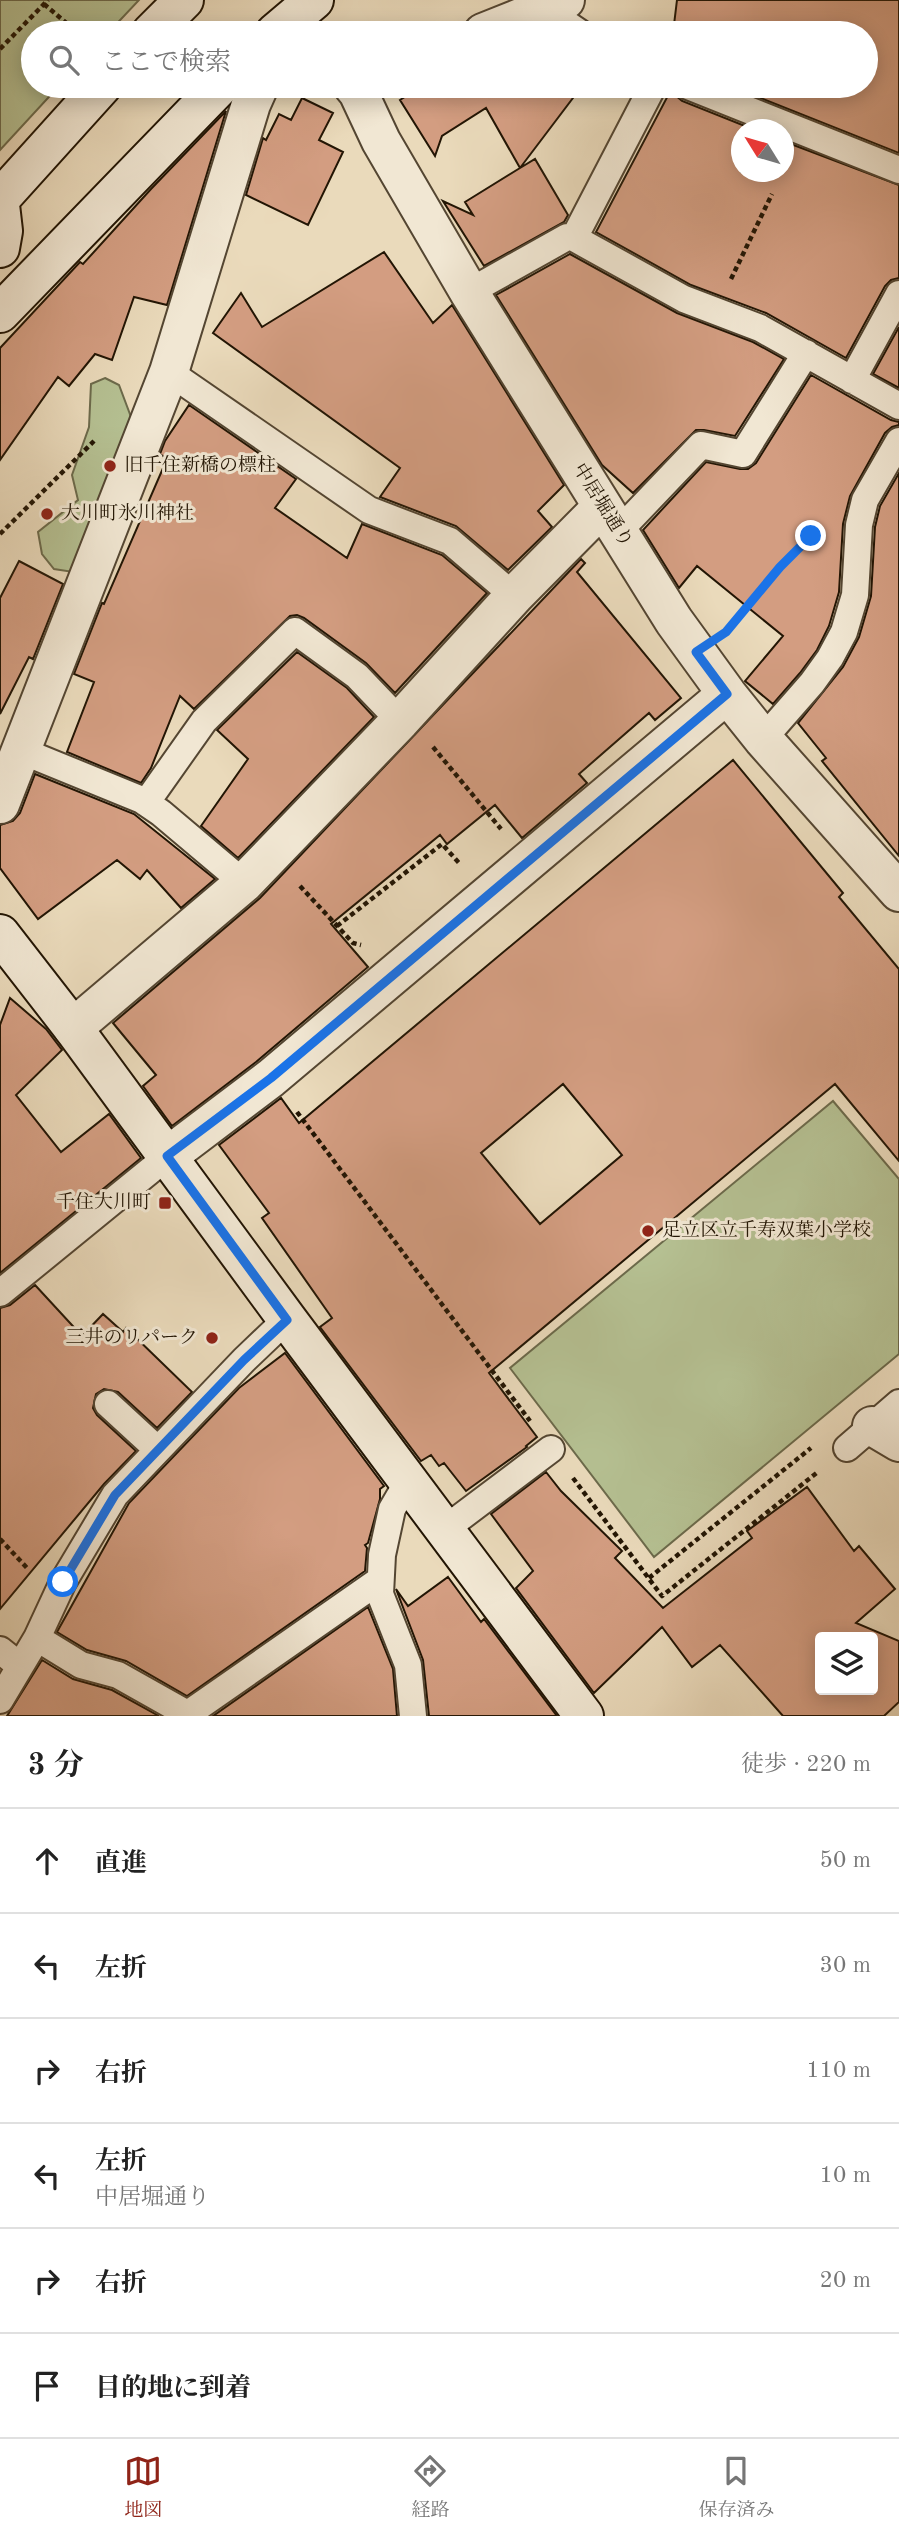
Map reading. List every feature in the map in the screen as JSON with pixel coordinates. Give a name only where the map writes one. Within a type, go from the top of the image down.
[{"type":"street","points":[[163,21],[184,0]]},
{"type":"street","points":[[512,21],[554,4]]},
{"type":"street","points":[[0,199],[91,98]]},
{"type":"street","points":[[0,313],[208,98]]},
{"type":"street","points":[[0,804],[169,372],[254,98]]},
{"type":"street","name":"中居堀通り","points":[[361,98],[381,141],[469,292],[696,652],[763,738],[899,891]]},
{"type":"street","points":[[0,205],[3,231],[0,248]]},
{"type":"street","points":[[74,1028],[244,883],[514,596],[610,519]]},
{"type":"street","points":[[167,1156],[271,1078],[727,694]]},
{"type":"street","points":[[0,934],[74,1028],[287,1320],[446,1528],[584,1716]]},
{"type":"lane","points":[[554,4],[569,21]]},
{"type":"lane","points":[[574,238],[647,98]]},
{"type":"lane","points":[[718,98],[899,170]]},
{"type":"lane","points":[[469,292],[567,237],[574,238],[684,299],[760,328],[899,406]]},
{"type":"lane","points":[[852,380],[899,294]]},
{"type":"lane","points":[[610,519],[701,445],[743,454],[806,353]]},
{"type":"lane","points":[[169,372],[369,510],[450,541],[514,596]]},
{"type":"lane","points":[[763,738],[812,683],[844,632],[855,595],[859,525],[865,500],[899,441]]},
{"type":"lane","points":[[146,803],[204,721],[295,631],[357,676],[403,717]]},
{"type":"lane","points":[[22,751],[146,803],[244,883]]},
{"type":"lane","points":[[0,1293],[167,1156]]},
{"type":"lane","points":[[0,1700],[10,1658],[37,1638],[63,1582],[115,1495],[244,1360],[287,1320]]},
{"type":"lane","points":[[108,1404],[158,1450]]},
{"type":"lane","points":[[446,1528],[551,1449]]},
{"type":"lane","points":[[409,1480],[391,1510],[382,1555],[380,1594],[408,1665],[413,1716]]},
{"type":"lane","points":[[37,1638],[81,1665],[118,1675],[190,1715],[380,1580]]},
{"type":"path","points":[[25,21],[46,2],[66,21]]},
{"type":"path","points":[[0,49],[2,42],[21,25]]},
{"type":"path","points":[[716,311],[772,194]]},
{"type":"path","points":[[0,534],[97,437]]},
{"type":"path","points":[[696,652],[726,632],[780,567],[811,536]]},
{"type":"path","points":[[403,717],[528,862]]},
{"type":"path","points":[[337,926],[442,844],[488,897]]},
{"type":"path","points":[[271,855],[353,943],[397,954],[407,964]]},
{"type":"path","points":[[271,1078],[662,1596],[879,1429]]},
{"type":"path","points":[[649,1578],[821,1439]]},
{"type":"green space","points":[[0,0],[139,0],[119,21],[21,21],[21,98],[48,98],[0,150]]},
{"type":"green space","points":[[105,378],[119,385],[134,425],[73,572],[54,569],[42,554],[38,532],[78,500],[72,475],[89,427],[91,384]]},
{"type":"green space","points":[[833,1101],[899,1179],[899,1354],[654,1557],[510,1368]]},
{"type":"building","points":[[677,0],[899,0],[899,153],[760,98],[878,98],[878,21],[674,21]]},
{"type":"building","points":[[302,98],[333,113],[319,140],[343,152],[308,225],[246,195],[263,138],[266,140],[279,114],[291,120]]},
{"type":"building","points":[[573,98],[520,168],[486,108],[442,136],[435,156],[400,100]]},
{"type":"building","points":[[667,98],[678,98],[731,120],[731,182],[794,182],[794,145],[899,185],[899,278],[891,280],[885,286],[846,358],[766,313],[691,285],[596,232]]},
{"type":"building","points":[[226,111],[167,305],[134,297],[112,360],[95,354],[69,386],[58,377],[0,460],[0,348]]},
{"type":"building","points":[[535,159],[568,215],[564,222],[484,266],[443,201],[473,215],[465,202]]},
{"type":"building","points":[[384,252],[433,323],[452,305],[564,485],[538,511],[552,527],[508,570],[456,526],[380,497],[400,468],[213,333],[241,293],[262,327]]},
{"type":"building","points":[[570,254],[677,313],[753,342],[784,359],[735,436],[696,430],[633,493],[602,465],[496,295]]},
{"type":"building","points":[[899,327],[899,388],[873,374]]},
{"type":"building","points":[[811,375],[899,422],[899,425],[885,433],[850,496],[843,524],[839,592],[829,626],[817,650],[773,704],[745,681],[783,636],[697,566],[679,588],[643,530],[706,462],[740,469],[748,469],[756,463]]},
{"type":"building","points":[[189,405],[296,479],[275,508],[347,558],[362,524],[442,555],[487,593],[395,693],[366,663],[304,618],[290,616],[194,709],[180,696],[151,768],[141,783],[67,752],[94,682],[74,674],[102,603],[104,604],[167,459],[160,454],[165,441]]},
{"type":"building","points":[[899,473],[899,856],[822,761],[826,758],[798,723],[843,667],[859,637],[871,596],[875,527],[880,506]]},
{"type":"building","points":[[581,559],[585,563],[577,572],[681,698],[655,720],[649,713],[579,774],[587,783],[522,838],[495,805],[447,844],[440,835],[331,924],[368,967],[256,1062],[172,1126],[143,1086],[156,1075],[113,1023],[260,898]]},
{"type":"building","points":[[19,561],[63,584],[33,659],[29,657],[0,714],[0,598]]},
{"type":"building","points":[[297,652],[347,688],[374,717],[238,858],[201,826],[248,759],[217,730]]},
{"type":"building","points":[[733,760],[843,893],[839,897],[899,969],[899,1161],[835,1084],[489,1373],[537,1437],[466,1491],[444,1463],[439,1466],[431,1455],[421,1461],[320,1327],[332,1318],[262,1218],[269,1213],[219,1145],[281,1098],[299,1123]],"holes":[[[563,1084],[622,1155],[540,1224],[481,1153]]]},
{"type":"building","points":[[35,774],[134,814],[215,879],[181,908],[147,870],[140,879],[117,860],[38,919],[0,868],[0,825],[13,821],[20,813]]},
{"type":"building","points":[[10,998],[46,1029],[62,1050],[16,1095],[61,1152],[109,1114],[141,1158],[0,1273],[0,1025]]},
{"type":"building","points":[[35,1285],[82,1336],[103,1314],[123,1332],[126,1328],[192,1392],[157,1428],[118,1392],[104,1389],[96,1394],[93,1408],[97,1415],[136,1451],[104,1484],[0,1609],[0,1308],[10,1305]]},
{"type":"building","points":[[285,1353],[384,1486],[380,1489],[380,1499],[368,1543],[365,1545],[365,1571],[187,1696],[126,1661],[87,1650],[57,1632],[129,1503],[239,1388]]},
{"type":"building","points":[[546,1472],[561,1491],[622,1551],[615,1558],[663,1608],[752,1538],[747,1531],[807,1487],[854,1551],[859,1546],[895,1589],[856,1623],[878,1632],[815,1632],[815,1695],[878,1695],[878,1632],[899,1641],[899,1702],[884,1716],[783,1716],[720,1645],[692,1667],[662,1627],[594,1693],[516,1588],[533,1571],[491,1514]]},
{"type":"building","points":[[448,1577],[481,1622],[484,1619],[557,1716],[429,1716],[423,1660],[396,1589],[408,1606]]},
{"type":"building","points":[[368,1607],[393,1669],[397,1716],[213,1716]]},
{"type":"building","points":[[42,1660],[73,1679],[112,1690],[159,1716],[7,1716]]},
{"type":"place","name":"旧千住新橋の標柱","points":[[110,466]]},
{"type":"place","name":"大川町氷川神社","points":[[47,514]]},
{"type":"place","name":"千住大川町","points":[[165,1203]]},
{"type":"place","name":"足立区立千寿双葉小学校","points":[[648,1231]]},
{"type":"place","name":"三井のリパーク","points":[[212,1338]]},
{"type":"route","points":[[63,1582],[115,1495],[244,1360],[287,1320],[167,1156],[271,1078],[727,694],[696,652],[726,632],[780,567],[811,536]]}]
